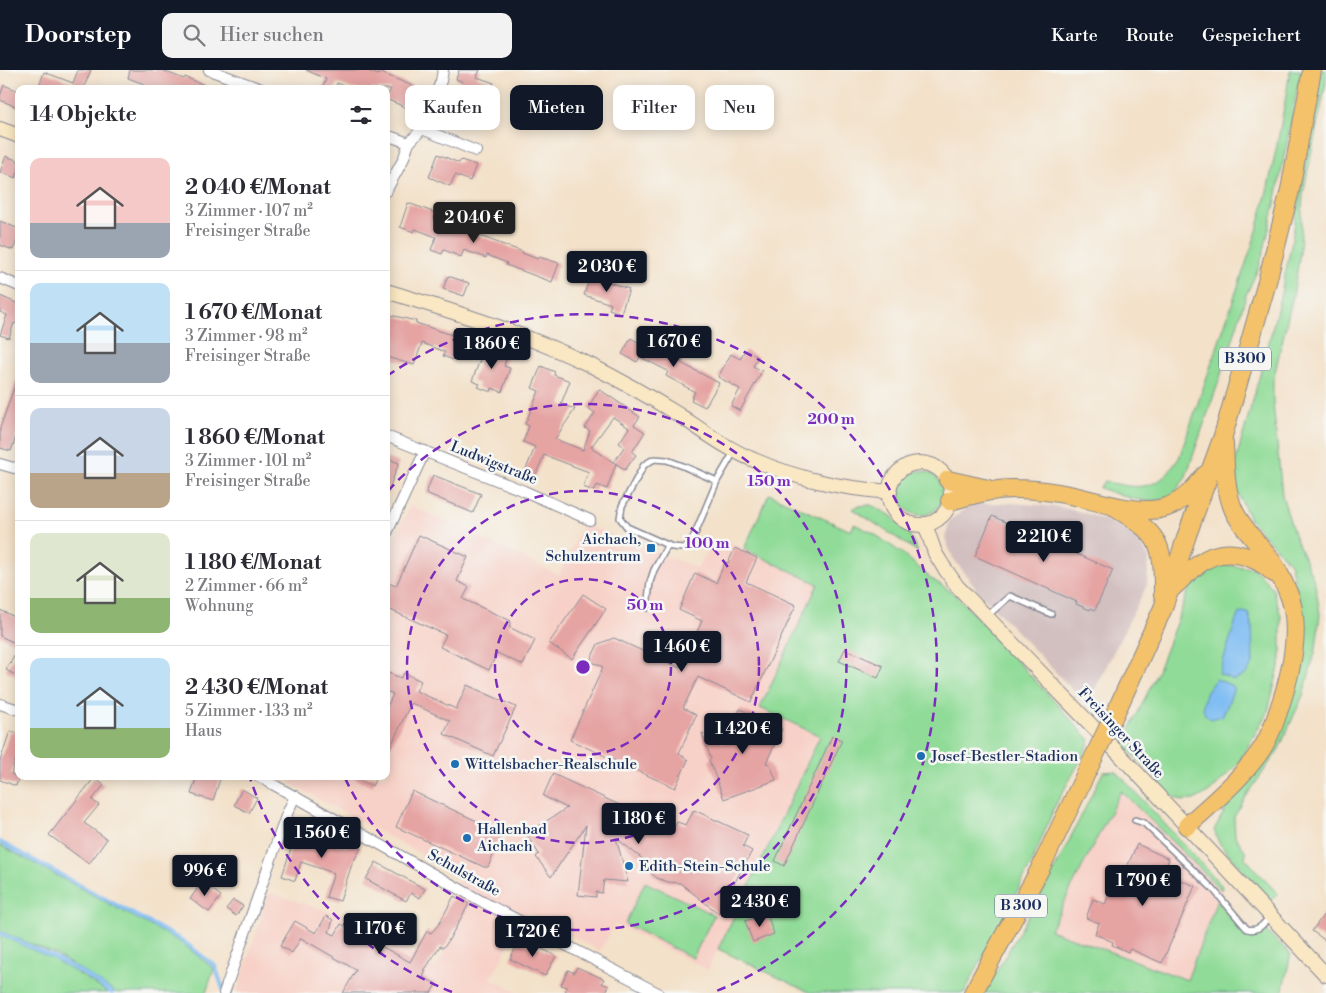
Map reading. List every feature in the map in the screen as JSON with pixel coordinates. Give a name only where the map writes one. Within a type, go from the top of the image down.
[{"type":"highway","name":"B 300","points":[[973,993],[1040,869],[1119,705],[1170,590],[1187,535],[1223,436],[1267,282],[1290,190],[1312,70]]},
{"type":"highway","points":[[1187,826],[1239,777],[1263,747],[1285,692],[1294,650],[1294,617],[1288,592],[1266,554],[1242,525],[1230,501],[1226,482],[1223,436]]},
{"type":"highway","points":[[950,501],[991,490],[1017,488],[1073,496],[1110,505],[1159,510],[1169,507],[1186,497],[1213,465]]},
{"type":"highway","points":[[948,480],[991,490]]},
{"type":"highway","points":[[1110,505],[1147,529],[1158,544],[1163,562],[1163,608]]},
{"type":"highway","points":[[1170,590],[1200,563],[1211,557],[1231,554],[1255,559],[1269,568],[1283,582]]},
{"type":"main road","points":[[0,128],[15,134]]},
{"type":"main road","points":[[390,292],[479,320],[548,346],[625,383],[753,460],[826,484],[890,492]]},
{"type":"main road","points":[[924,463],[934,466],[948,480],[951,489],[950,501],[945,512],[930,523],[911,523],[900,517],[891,504],[892,480],[909,465],[924,463]]},
{"type":"main road","name":"Freisinger Straße","points":[[925,524],[935,554],[958,586],[1326,975]]},
{"type":"street","points":[[209,70],[250,85]]},
{"type":"street","points":[[439,85],[443,70]]},
{"type":"street","points":[[390,184],[403,160],[409,142],[421,130]]},
{"type":"street","points":[[424,130],[476,151]]},
{"type":"street","points":[[390,135],[409,142]]},
{"type":"street","points":[[0,278],[15,284]]},
{"type":"street","name":"Ludwigstraße","points":[[390,438],[524,490],[590,520]]},
{"type":"street","points":[[390,526],[425,451]]},
{"type":"street","points":[[0,464],[15,468]]},
{"type":"street","points":[[0,704],[15,709]]},
{"type":"street","name":"Schulstraße","points":[[273,780],[295,796],[483,902],[658,993]]},
{"type":"street","points":[[226,989],[286,816],[295,796]]},
{"type":"lane","points":[[717,481],[667,460],[654,459],[644,465],[622,506],[620,518],[627,527],[672,547],[684,548],[691,543],[717,481],[734,450]]},
{"type":"lane","points":[[647,608],[650,582],[654,570],[668,545]]},
{"type":"lane","points":[[987,616],[1010,596],[1051,614]]},
{"type":"lane","points":[[1135,820],[1144,823],[1213,889],[1247,929],[1253,931],[1258,929],[1270,916]]},
{"type":"shaded area","points":[[1012,503],[1060,507],[1085,513],[1118,525],[1138,538],[1149,558],[1147,585],[1087,705],[979,592],[953,558],[945,538],[950,520],[973,504]]},
{"type":"shaded area","points":[[410,505],[559,575],[583,524],[697,568],[717,538],[818,584],[760,708],[820,736],[708,970],[615,924],[600,951],[527,912],[491,978],[518,993],[239,993],[238,989],[269,893],[348,917],[435,968],[457,931],[437,919],[461,876],[291,784],[290,780],[390,780],[390,548]]},
{"type":"shaded area","points":[[1121,791],[1221,890],[1187,980],[1050,930]]},
{"type":"green space","points":[[1290,70],[1301,70],[1275,204],[1263,254],[1246,295],[1231,346],[1185,479],[1175,492],[1167,498],[1158,500],[1138,500],[1099,488],[1104,481],[1131,486],[1152,484],[1170,471],[1179,458],[1257,231],[1276,151]]},
{"type":"green space","points":[[1321,70],[1326,70],[1326,83],[1303,194],[1300,253],[1294,291],[1273,381],[1273,402],[1282,495],[1294,534],[1315,583],[1320,614],[1316,649],[1304,693],[1279,749],[1234,817],[1235,836],[1246,852],[1245,858],[1278,894],[1270,901],[1219,843],[1214,830],[1226,808],[1264,759],[1284,721],[1305,649],[1301,608],[1290,563],[1251,521],[1237,492],[1234,467],[1281,293]]},
{"type":"green space","points":[[925,471],[937,477],[942,484],[942,502],[937,509],[930,514],[917,515],[909,512],[902,505],[899,489],[902,481],[909,474]]},
{"type":"green space","name":"Josef-Bestler-Stadion","points":[[769,494],[851,531],[854,524],[873,533],[903,554],[932,579],[955,594],[1090,740],[1055,806],[1031,865],[964,993],[811,993],[718,949],[820,736],[760,708],[818,584],[744,549]]},
{"type":"green space","points":[[871,505],[890,515],[907,530],[918,552],[853,509],[858,506]]},
{"type":"green space","points":[[1216,564],[1253,568],[1272,587],[1281,616],[1281,659],[1268,711],[1238,764],[1211,791],[1194,800],[1182,801],[1172,796],[1123,744],[1157,673],[1191,584]]},
{"type":"green space","points":[[1116,771],[1222,886],[1221,890],[1121,791],[1050,930],[1187,980],[1217,900],[1242,931],[1255,938],[1261,936],[1265,930],[1291,954],[1282,993],[984,993],[1053,873],[1103,772]]},
{"type":"green space","points":[[0,845],[182,943],[214,969],[206,993],[116,993],[54,954],[0,931]]},
{"type":"green space","points":[[645,882],[714,915],[693,958],[625,924]]},
{"type":"green space","points":[[0,935],[53,959],[108,993],[0,993]]},
{"type":"water","points":[[1241,612],[1248,613],[1252,626],[1253,664],[1245,675],[1234,680],[1219,674],[1236,620]]},
{"type":"water","points":[[1216,679],[1234,688],[1222,716],[1211,719],[1205,714],[1203,705],[1210,686]]},
{"type":"building","points":[[78,70],[91,70],[85,85],[39,85],[44,72],[73,83]]},
{"type":"building","points":[[130,70],[161,70],[204,85],[144,85],[128,78]]},
{"type":"building","points":[[306,70],[366,70],[378,75],[379,72],[410,85],[405,85],[405,107],[390,101],[390,85],[342,85],[337,83],[336,85],[324,85],[326,79]]},
{"type":"building","points":[[459,70],[480,70],[477,77],[494,83],[493,85],[462,85],[463,82],[456,79]]},
{"type":"building","points":[[4,85],[15,89],[15,106],[0,100]]},
{"type":"building","points":[[438,154],[459,163],[461,160],[476,165],[470,181],[455,175],[450,186],[429,177]]},
{"type":"building","points":[[6,156],[15,159],[15,178],[0,172]]},
{"type":"building","points":[[408,203],[436,213],[434,219],[538,259],[539,257],[559,263],[552,282],[506,265],[507,263],[487,255],[486,258],[464,250],[461,257],[444,250],[442,254],[431,250],[436,237],[415,229],[414,232],[400,227]]},
{"type":"building","points":[[0,221],[15,227],[15,245],[13,250],[0,245]]},
{"type":"building","points":[[448,276],[469,283],[464,296],[443,289]]},
{"type":"building","points":[[590,276],[629,289],[621,313],[609,309],[611,304],[584,295]]},
{"type":"building","points":[[0,296],[15,302],[15,323],[9,338],[0,335],[7,315],[0,312]]},
{"type":"building","points":[[390,315],[416,321],[416,323],[470,341],[464,359],[455,356],[453,360],[443,356],[445,352],[422,343],[414,365],[390,358]]},
{"type":"building","points":[[631,338],[641,344],[644,338],[676,353],[679,346],[687,351],[681,363],[719,383],[705,407],[691,400],[695,392],[666,376],[668,371],[640,357],[637,362],[622,354]]},
{"type":"building","points":[[488,345],[508,353],[504,366],[510,368],[502,392],[492,388],[491,392],[478,387],[480,384],[472,381],[481,357],[483,358]]},
{"type":"building","points":[[745,350],[758,357],[753,366],[762,371],[740,411],[731,406],[740,389],[718,377],[731,354],[740,359]]},
{"type":"building","points":[[541,366],[555,372],[554,375],[570,381],[561,404],[575,409],[555,439],[583,450],[590,431],[585,428],[595,413],[588,408],[599,389],[640,417],[634,425],[645,432],[632,452],[636,455],[625,470],[614,462],[624,447],[619,443],[629,428],[613,417],[591,447],[616,464],[607,489],[597,485],[594,491],[583,487],[589,472],[544,455],[534,479],[524,474],[535,447],[523,442],[529,426],[525,424],[539,391],[532,388]]},
{"type":"building","points":[[15,385],[15,440],[11,451],[0,448],[0,428]]},
{"type":"building","points":[[390,460],[399,463],[390,486]]},
{"type":"building","points":[[433,475],[481,494],[473,513],[426,493]]},
{"type":"building","points":[[992,516],[1113,570],[1095,610],[1091,608],[1090,610],[1076,604],[1077,602],[975,556]]},
{"type":"building","points":[[419,535],[468,557],[457,581],[469,587],[463,599],[511,621],[509,627],[535,640],[523,665],[497,653],[489,670],[440,647],[446,635],[390,610],[390,584],[396,586]]},
{"type":"building","points":[[735,548],[757,558],[746,582],[796,605],[751,702],[698,677],[683,708],[696,715],[679,753],[688,760],[675,788],[570,740],[603,667],[590,661],[598,644],[614,638],[680,668],[702,621],[679,610],[695,573],[716,583],[725,562],[728,563]]},
{"type":"building","points":[[583,594],[606,609],[572,659],[549,643]]},
{"type":"building","points":[[0,610],[15,617],[15,643],[0,636]]},
{"type":"building","points":[[845,649],[883,666],[878,678],[839,661]]},
{"type":"building","points":[[15,655],[15,675],[6,670]]},
{"type":"building","points":[[404,673],[421,681],[416,691],[456,709],[467,685],[516,707],[493,756],[444,734],[450,721],[411,703],[390,748],[390,700],[393,694],[390,693],[390,674],[401,678]]},
{"type":"building","points":[[740,709],[782,729],[766,763],[770,764],[776,780],[724,799],[709,760],[711,759],[702,733],[724,743]]},
{"type":"building","points":[[10,731],[15,733],[15,762],[11,774],[15,776],[15,780],[18,780],[16,786],[0,780],[0,761]]},
{"type":"building","points":[[832,736],[842,740],[784,866],[775,861]]},
{"type":"building","points":[[553,774],[673,830],[677,822],[686,825],[694,810],[748,835],[743,846],[752,851],[718,913],[680,883],[668,882],[657,878],[651,873],[654,868],[616,838],[628,882],[604,880],[602,893],[596,892],[596,897],[578,895],[586,825],[551,877],[536,857],[539,854],[526,834],[567,808],[543,796]]},
{"type":"building","points":[[92,780],[97,780],[104,785],[92,800],[99,805],[84,823],[107,839],[89,864],[49,835]]},
{"type":"building","points":[[196,780],[220,780],[213,801],[191,794]]},
{"type":"building","points":[[359,780],[375,780],[372,786]]},
{"type":"building","points":[[242,789],[257,798],[249,813],[234,805]]},
{"type":"building","points":[[412,791],[503,833],[488,867],[484,867],[396,827]]},
{"type":"building","points":[[299,825],[313,829],[310,835],[345,847],[348,841],[361,848],[352,864],[340,901],[326,897],[334,873],[301,862],[295,881],[282,876]]},
{"type":"building","points":[[1137,844],[1169,859],[1163,873],[1195,886],[1162,963],[1130,949],[1128,952],[1112,945],[1113,942],[1095,934],[1099,923],[1086,918],[1093,899],[1105,904],[1111,890],[1116,892]]},
{"type":"building","points":[[376,862],[425,889],[420,898],[411,893],[406,901],[366,879]]},
{"type":"building","points":[[202,882],[221,896],[209,912],[190,899]]},
{"type":"building","points":[[454,896],[469,904],[447,943],[443,948],[440,946],[424,971],[426,971],[423,977],[436,984],[431,993],[343,993],[356,970],[301,938],[292,953],[280,946],[295,921],[316,933],[326,916],[333,920],[329,932],[335,935],[341,924],[410,962],[427,931],[431,933],[439,924]]},
{"type":"building","points":[[233,900],[243,906],[236,916],[226,909]]},
{"type":"building","points":[[1326,911],[1326,941],[1312,931]]},
{"type":"building","points":[[767,914],[774,934],[753,942],[745,921]]},
{"type":"building","points":[[519,941],[529,945],[530,943],[556,956],[545,976],[510,959]]},
{"type":"building","points":[[577,967],[604,979],[602,983],[609,986],[605,993],[565,993],[567,987],[561,985],[568,970],[574,973]]},
{"type":"waterway","points":[[0,842],[183,941],[215,966],[223,989]]},
{"type":"waterway","points":[[0,933],[53,957],[86,975],[112,993]]},
{"type":"place","name":"Aichach, Schulzentrum","points":[[651,548]]},
{"type":"place","name":"Josef-Bestler-Stadion","points":[[921,756]]},
{"type":"place","name":"Wittelsbacher-Realschule","points":[[455,764]]},
{"type":"place","name":"Hallenbad Aichach","points":[[467,838]]},
{"type":"place","name":"Edith-Stein-Schule","points":[[629,866]]}]
